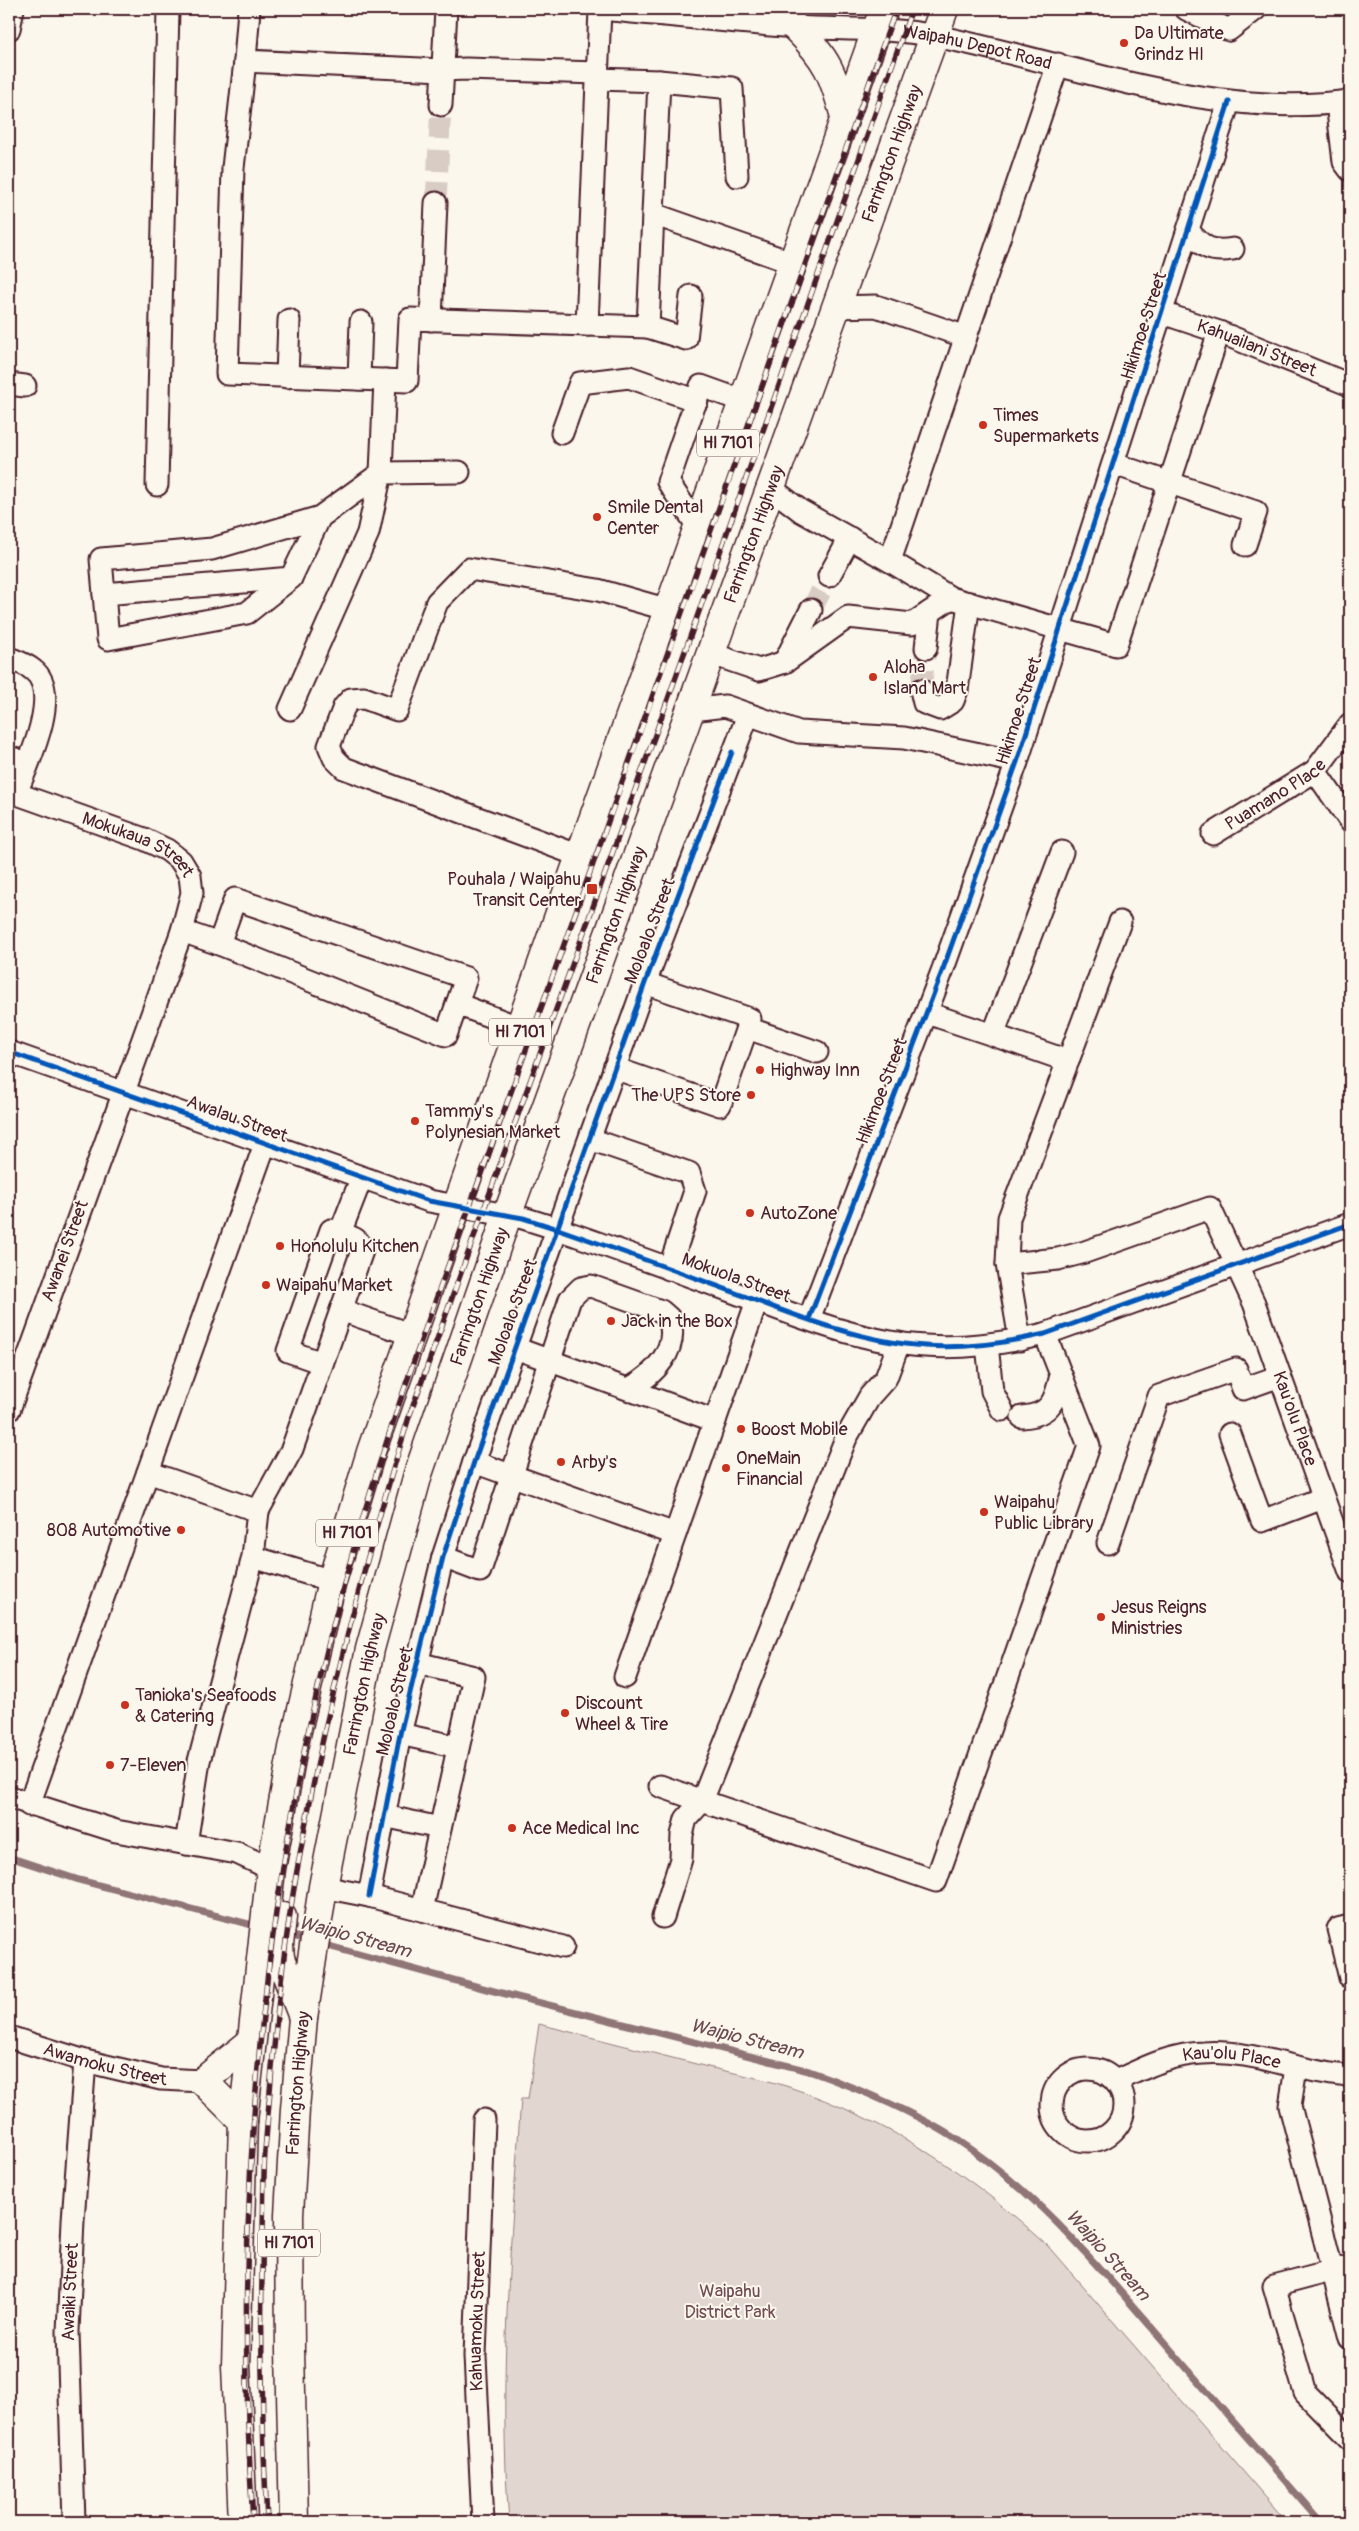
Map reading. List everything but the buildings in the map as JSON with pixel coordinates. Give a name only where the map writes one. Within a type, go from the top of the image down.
[{"type":"main road","name":"Farrington Highway","points":[[294,2522],[289,2215],[295,2109],[310,1965],[322,1887],[370,1649],[418,1474],[507,1216],[692,710],[944,9]]},
{"type":"main road","name":"HI 7101","points":[[243,2522],[236,2366],[243,2121],[251,2042],[270,1955],[275,1907],[271,1869],[293,1748],[332,1581],[371,1452],[580,856],[880,20]]},
{"type":"main road","points":[[796,27],[817,48],[826,61],[835,78],[845,117]]},
{"type":"main road","points":[[270,1955],[304,2018]]},
{"type":"main road","points":[[243,2121],[203,2081],[251,2042]]},
{"type":"street","points":[[9,29],[14,9]]},
{"type":"street","points":[[157,485],[168,9]]},
{"type":"street","points":[[249,9],[234,168],[227,374],[406,380],[410,319],[648,327],[686,339],[691,296]]},
{"type":"street","points":[[441,105],[446,9]]},
{"type":"street","points":[[586,325],[600,9]]},
{"type":"street","name":"Waipahu Depot Road","points":[[600,9],[796,27],[880,20],[934,36],[1170,91],[1229,102],[1284,106],[1344,102]]},
{"type":"street","points":[[1186,9],[1229,30],[1256,9]]},
{"type":"street","points":[[245,61],[597,76],[732,88],[737,176]]},
{"type":"street","points":[[890,560],[1058,64]]},
{"type":"street","points":[[648,327],[659,81]]},
{"type":"street","name":"Hikimoe Street","points":[[809,1319],[927,1013],[1017,762],[1229,102]]},
{"type":"street","points":[[1344,102],[1348,158]]},
{"type":"street","points":[[431,320],[436,203]]},
{"type":"street","points":[[653,214],[793,263]]},
{"type":"street","points":[[836,307],[876,306],[966,337]]},
{"type":"street","name":"Kahuailani Street","points":[[1162,313],[1219,332],[1350,385]]},
{"type":"street","points":[[287,376],[289,320]]},
{"type":"street","points":[[359,379],[361,322]]},
{"type":"street","points":[[771,488],[802,511],[960,600],[1116,645],[1219,332]]},
{"type":"street","points":[[562,433],[580,383],[629,377],[696,401]]},
{"type":"street","points":[[290,709],[368,533],[381,473],[385,380]]},
{"type":"street","points":[[698,527],[668,482],[701,386],[744,401]]},
{"type":"street","points":[[1114,464],[1256,512],[1245,545]]},
{"type":"street","points":[[320,517],[291,578],[247,613],[108,639],[101,559],[212,550],[320,517],[381,473],[459,472]]},
{"type":"street","points":[[829,576],[850,538]]},
{"type":"street","points":[[580,856],[344,768],[334,758],[329,746],[344,707],[351,699],[364,698],[397,710],[437,602],[469,569],[598,590],[668,610]]},
{"type":"street","points":[[104,594],[291,578]]},
{"type":"street","points":[[712,654],[759,670],[785,662],[848,617],[912,624],[930,612],[960,600]]},
{"type":"street","points":[[921,690],[924,703],[940,710],[954,701],[957,690],[960,600]]},
{"type":"street","points":[[785,662],[811,610]]},
{"type":"street","points":[[926,648],[930,612]]},
{"type":"street","points":[[9,658],[35,670],[45,691],[45,716],[18,760],[13,792]]},
{"type":"street","points":[[692,710],[724,706],[799,732],[904,738],[1017,762]]},
{"type":"street","name":"Moloalo Street","points":[[369,1896],[400,1734],[417,1663],[444,1557],[474,1462],[645,983],[732,752],[748,715]]},
{"type":"street","name":"Puamano Place","points":[[1212,834],[1315,771],[1350,724]]},
{"type":"street","points":[[1315,771],[1350,821]]},
{"type":"street","name":"Mokukaua Street","points":[[13,792],[144,839],[167,850],[181,861],[190,876],[192,893],[182,930],[123,1093]]},
{"type":"street","points":[[993,1035],[1062,852]]},
{"type":"street","points":[[182,930],[446,1036],[466,978],[235,899],[219,944]]},
{"type":"street","points":[[1020,1340],[1007,1264],[1009,1218],[1120,922]]},
{"type":"street","points":[[614,1068],[720,1105],[750,1019],[645,983]]},
{"type":"street","points":[[457,1004],[521,1028]]},
{"type":"street","points":[[927,1013],[1068,1061]]},
{"type":"street","points":[[747,1028],[816,1052]]},
{"type":"street","name":"Awalau Street","points":[[9,1052],[361,1178],[428,1201],[458,1208]]},
{"type":"street","name":"Awanei Street","points":[[9,1410],[123,1093]]},
{"type":"street","points":[[590,1138],[689,1173],[695,1191],[669,1268]]},
{"type":"street","points":[[29,1805],[265,1144]]},
{"type":"street","points":[[340,1233],[361,1178]]},
{"type":"street","name":"Mokuola Street","points":[[458,1208],[507,1216],[558,1229],[809,1319],[868,1337],[926,1346],[986,1345],[1045,1334],[1350,1224]]},
{"type":"street","name":"Kau'olu Place","points":[[1007,1264],[1058,1259],[1085,1252],[1210,1208],[1235,1266],[1254,1303],[1350,1572]]},
{"type":"street","points":[[186,1844],[199,1761],[253,1557],[258,1511],[292,1449],[362,1251],[361,1244],[357,1239],[331,1230],[288,1351],[322,1363]]},
{"type":"street","points":[[444,1557],[480,1571],[570,1299],[581,1288],[591,1286],[661,1311],[669,1318],[672,1336],[667,1353],[658,1368],[646,1380],[629,1389]]},
{"type":"street","points":[[625,1677],[757,1301]]},
{"type":"street","points":[[341,1310],[412,1335]]},
{"type":"street","points":[[660,1786],[936,1881],[1089,1446],[1045,1334]]},
{"type":"street","points":[[663,1917],[681,1859],[696,1839],[700,1824],[702,1801],[846,1438],[870,1396],[886,1378],[899,1343]]},
{"type":"street","points":[[986,1345],[992,1391],[1012,1413],[1036,1416],[1045,1410],[1054,1402],[1061,1375]]},
{"type":"street","points":[[515,1348],[715,1421]]},
{"type":"street","points":[[1108,1543],[1159,1396],[1236,1369],[1243,1389],[1280,1376]]},
{"type":"street","points":[[1230,1434],[1262,1521],[1323,1498]]},
{"type":"street","points":[[474,1462],[675,1534]]},
{"type":"street","points":[[148,1472],[258,1511]]},
{"type":"street","points":[[253,1557],[332,1581]]},
{"type":"street","points":[[417,1663],[474,1678],[422,1910]]},
{"type":"street","points":[[400,1734],[458,1747]]},
{"type":"street","points":[[9,1797],[29,1805],[116,1831],[237,1853],[271,1869]]},
{"type":"street","points":[[384,1816],[440,1828]]},
{"type":"street","points":[[322,1887],[369,1896],[563,1947]]},
{"type":"street","points":[[1350,1926],[1338,1929],[1350,1978]]},
{"type":"street","name":"Awamoku Street","points":[[9,2037],[85,2061],[161,2080],[203,2081]]},
{"type":"street","name":"Kau'olu Place","points":[[1116,2081],[1157,2062],[1203,2052],[1239,2054],[1328,2075],[1350,2076]]},
{"type":"street","name":"Awaiki Street","points":[[74,2522],[68,2332],[73,2220],[85,2061]]},
{"type":"street","points":[[1296,2068],[1290,2106],[1341,2268],[1350,2338]]},
{"type":"street","name":"Kahuamoku Street","points":[[483,2522],[475,2356],[484,2120]]},
{"type":"street","points":[[1341,2268],[1274,2286],[1305,2393],[1350,2439]]},
{"type":"green space","name":"Waipahu District Park","points":[[539,2024],[789,2087],[861,2116],[894,2133],[957,2172],[1017,2218],[1046,2244],[1287,2522],[509,2522],[506,2469],[505,2363],[510,2257],[521,2099],[528,2099]]},
{"type":"waterway","name":"Waipio Stream","points":[[9,1857],[79,1880],[260,1927]]},
{"type":"waterway","name":"Waipio Stream","points":[[285,1934],[308,1940]]},
{"type":"waterway","name":"Waipio Stream","points":[[321,1944],[490,1990],[809,2071],[884,2101],[939,2128],[1011,2180],[1060,2226],[1107,2276],[1321,2522]]},
{"type":"tunnel","points":[[436,203],[441,105]]},
{"type":"tunnel","points":[[811,610],[829,576]]},
{"type":"tunnel","points":[[921,690],[926,648]]},
{"type":"railway","points":[[253,2522],[247,2404],[247,2286],[251,2168],[260,2050],[273,1932],[292,1815],[315,1699],[344,1584],[370,1492],[415,1357],[631,757],[896,9]]},
{"type":"railway","points":[[267,2522],[262,2339],[264,2162],[282,1975],[296,1876],[318,1760],[345,1645],[375,1530],[409,1417],[673,685],[912,9]]},
{"type":"cycle path","points":[[809,1319],[943,969],[1017,762],[1229,102]]},
{"type":"cycle path","points":[[369,1896],[400,1734],[443,1557],[474,1462],[645,983],[732,752]]},
{"type":"cycle path","points":[[9,1052],[429,1201],[523,1218],[805,1319],[853,1334],[901,1344],[940,1347],[971,1346],[1001,1343],[1045,1334],[1350,1224]]},
{"type":"place","name":"Da Ultimate Grindz HI","points":[[1124,43]]},
{"type":"place","name":"Times Supermarkets","points":[[983,425]]},
{"type":"place","name":"Smile Dental Center","points":[[597,517]]},
{"type":"place","name":"Aloha Island Mart","points":[[873,677]]},
{"type":"place","name":"Pouhala / Waipahu Transit Center","points":[[592,889]]},
{"type":"place","name":"Highway Inn","points":[[760,1070]]},
{"type":"place","name":"The UPS Store","points":[[751,1095]]},
{"type":"place","name":"Tammy's Polynesian Market","points":[[415,1121]]},
{"type":"place","name":"AutoZone","points":[[750,1213]]},
{"type":"place","name":"Honolulu Kitchen","points":[[280,1246]]},
{"type":"place","name":"Waipahu Market","points":[[266,1285]]},
{"type":"place","name":"Jack in the Box","points":[[611,1321]]},
{"type":"place","name":"Boost Mobile","points":[[741,1429]]},
{"type":"place","name":"Arby's","points":[[561,1462]]},
{"type":"place","name":"OneMain Financial","points":[[726,1468]]},
{"type":"place","name":"Waipahu Public Library","points":[[984,1512]]},
{"type":"place","name":"808 Automotive","points":[[181,1530]]},
{"type":"place","name":"Jesus Reigns Ministries","points":[[1101,1617]]},
{"type":"place","name":"Tanioka's Seafoods & Catering","points":[[125,1705]]},
{"type":"place","name":"Discount Wheel & Tire","points":[[565,1713]]},
{"type":"place","name":"7-Eleven","points":[[110,1765]]},
{"type":"place","name":"Ace Medical Inc","points":[[512,1828]]}]
